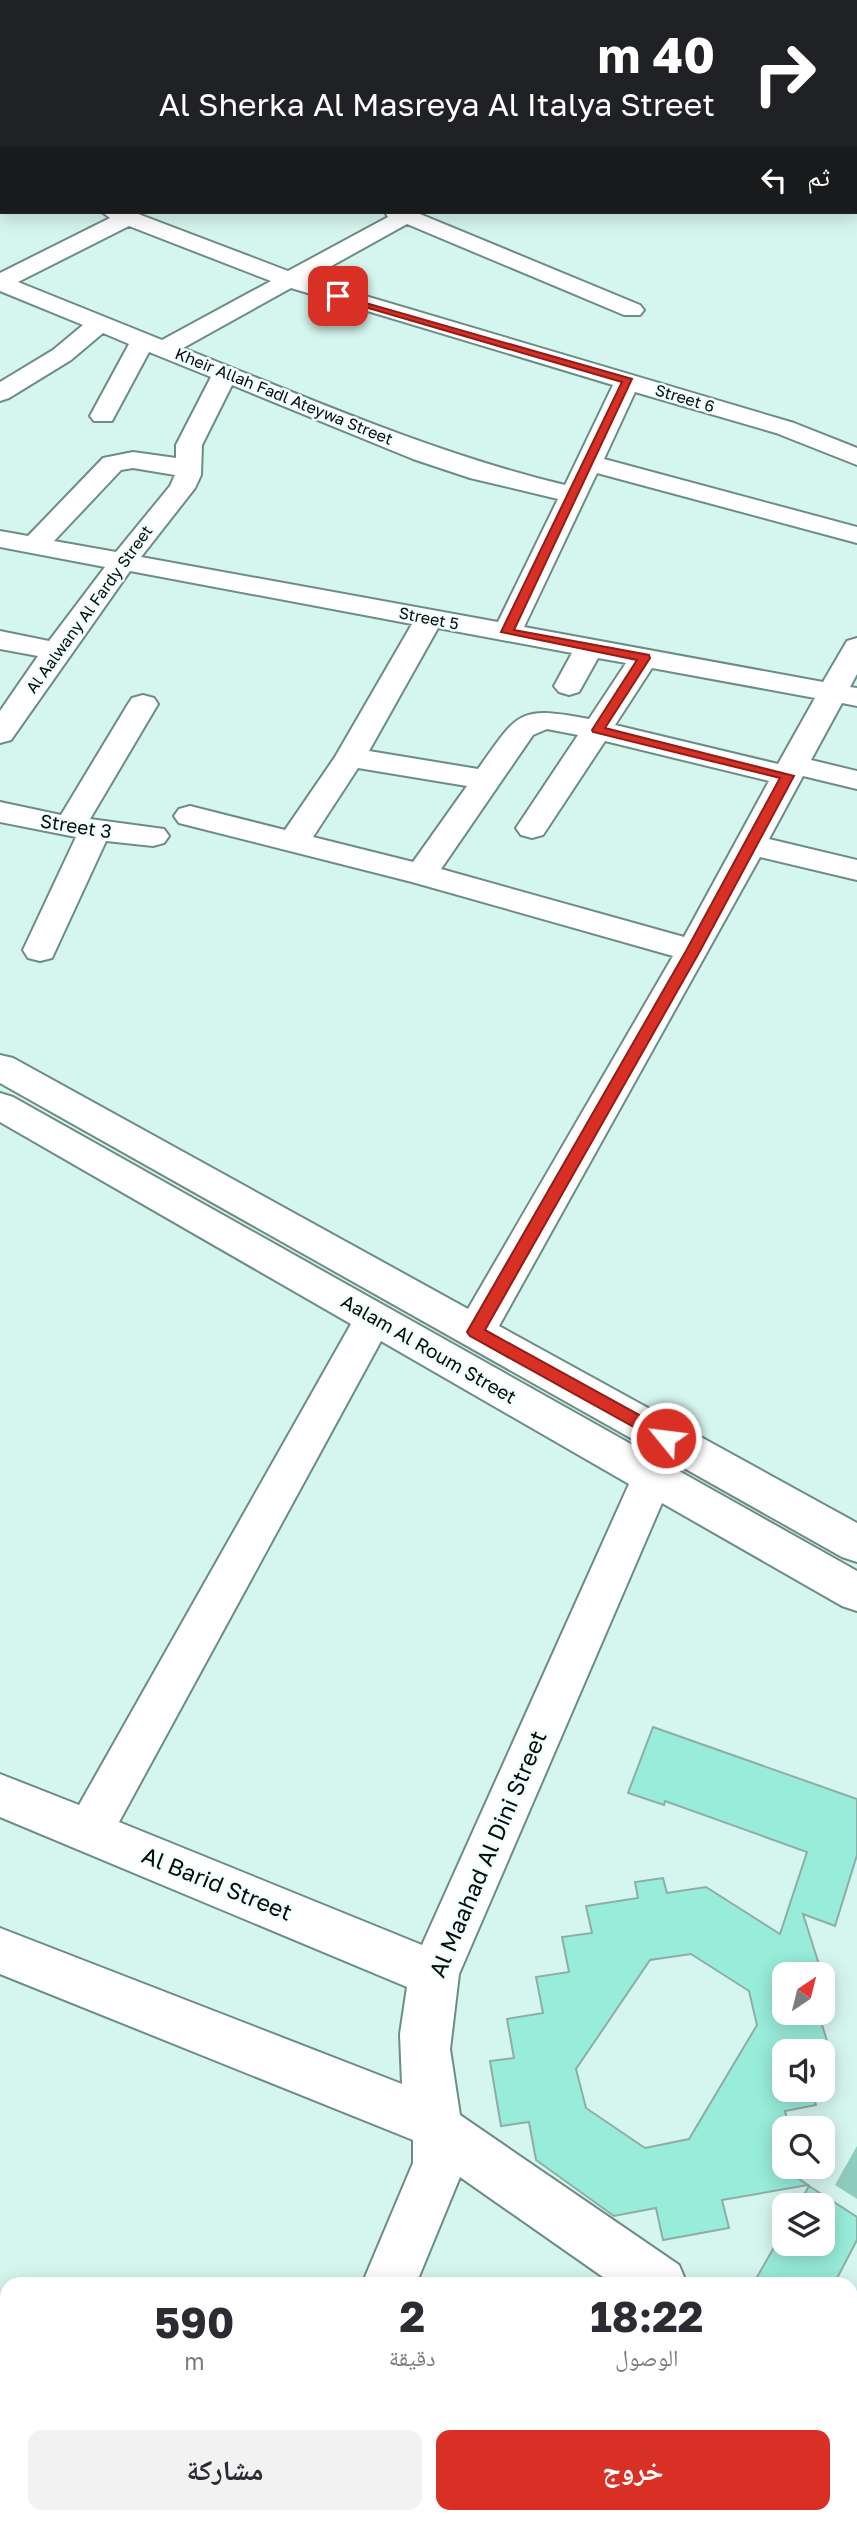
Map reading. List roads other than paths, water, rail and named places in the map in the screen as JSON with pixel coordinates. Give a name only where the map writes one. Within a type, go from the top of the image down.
[{"type":"street","points":[[103,416],[154,344],[288,281],[401,214],[632,310]]},
{"type":"street","points":[[0,283],[120,215]]},
{"type":"street","name":"Street 6","points":[[120,215],[288,281],[785,428],[857,457]]},
{"type":"street","name":"Kheir Allah Fadl Ateywa Street","points":[[0,283],[450,463],[573,495]]},
{"type":"street","points":[[0,393],[62,355],[100,323]]},
{"type":"street","name":"Al Aalwany Al Fardy Street","points":[[0,734],[55,651],[121,561],[182,488],[189,468],[189,445],[226,372]]},
{"type":"street","points":[[507,632],[628,381]]},
{"type":"street","points":[[35,545],[113,464],[133,460],[189,468]]},
{"type":"street","points":[[589,463],[857,535]]},
{"type":"street","name":"Street 5","points":[[0,539],[845,695]]},
{"type":"street","points":[[294,841],[350,757],[430,618]]},
{"type":"street","points":[[0,640],[55,651]]},
{"type":"street","points":[[475,1332],[693,951],[791,771],[845,695],[857,647]]},
{"type":"street","points":[[569,686],[589,648]]},
{"type":"street","points":[[532,828],[644,658]]},
{"type":"street","points":[[40,950],[83,829],[143,704]]},
{"type":"street","points":[[421,874],[522,729],[532,722],[547,720],[791,771],[857,780]]},
{"type":"street","points":[[350,757],[487,779]]},
{"type":"street","name":"Street 3","points":[[0,812],[83,829],[153,836]]},
{"type":"street","points":[[190,816],[421,874],[693,951]]},
{"type":"street","points":[[751,845],[857,870]]},
{"type":"street","name":"Aalam Al Roum Street","points":[[0,1067],[857,1545]]},
{"type":"street","name":"Aalam Al Roum Street","points":[[0,1106],[857,1593]]},
{"type":"street","points":[[89,1832],[374,1318]]},
{"type":"street","name":"Al Maahad Al Dini Street","points":[[392,2277],[439,2164],[438,2128],[429,2094],[425,2042],[428,2003],[434,1974],[653,1476]]},
{"type":"street","name":"Al Barid Street","points":[[0,1795],[434,1974]]},
{"type":"street","points":[[0,1951],[438,2128],[650,2277]]}]
